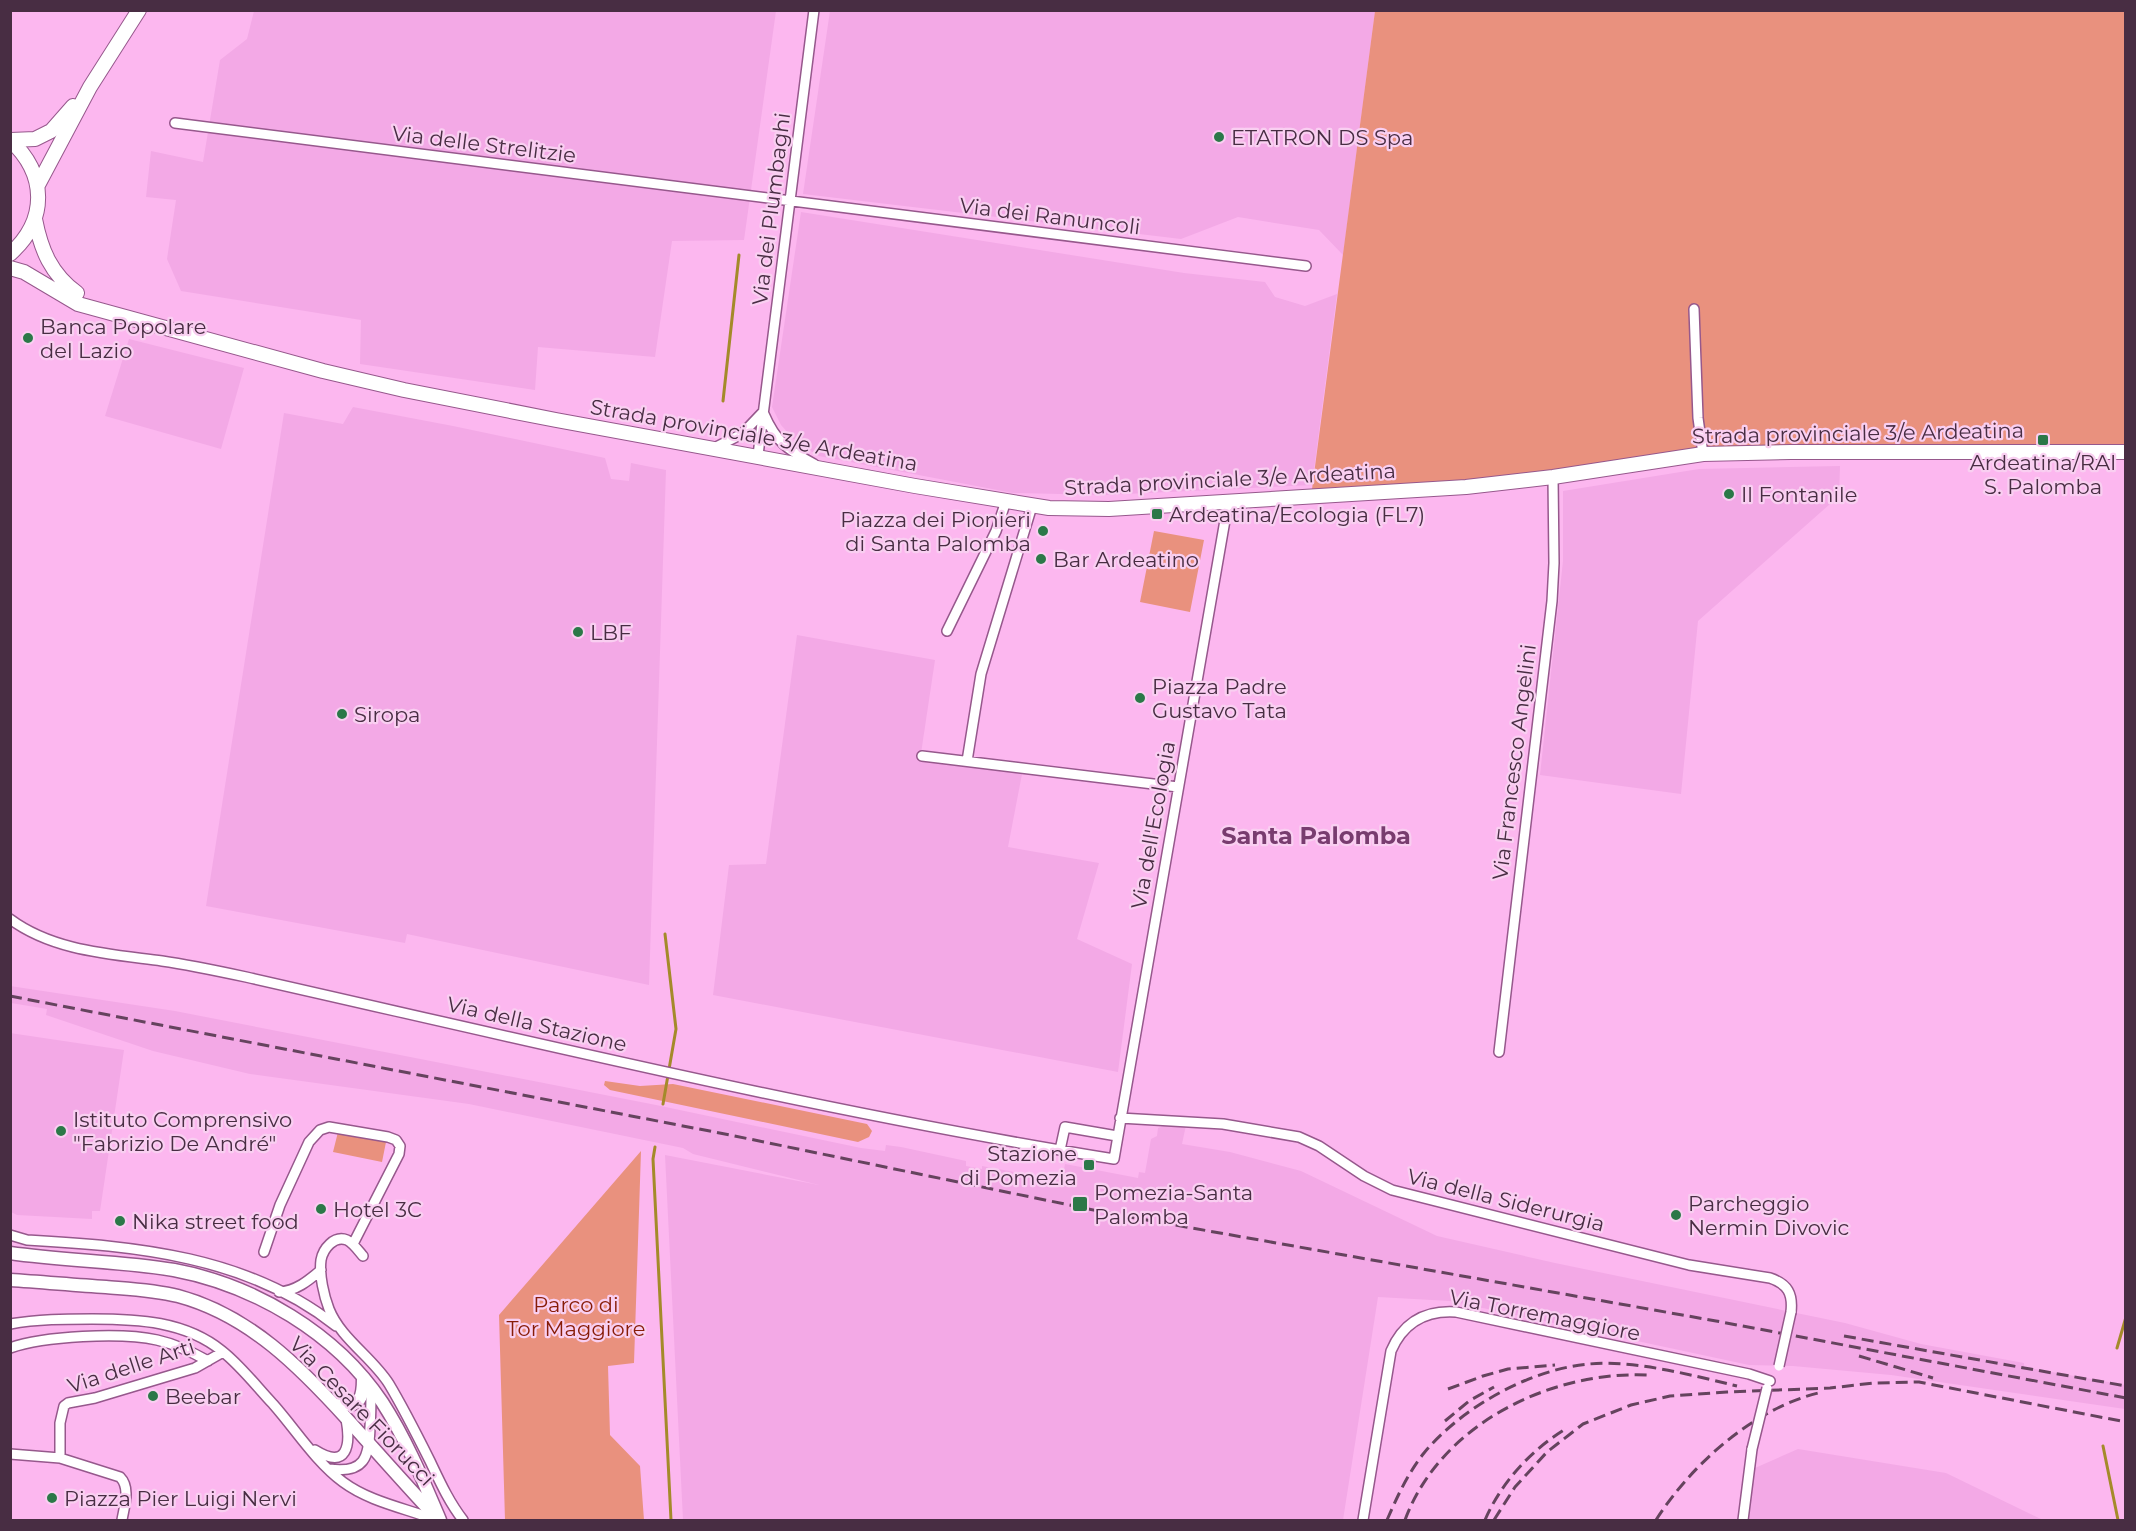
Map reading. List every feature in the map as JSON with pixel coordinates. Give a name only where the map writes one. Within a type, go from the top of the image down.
[{"type":"main road","points":[[38,185],[90,87],[139,10]]},
{"type":"main road","points":[[11,140],[35,139],[51,131],[90,87]]},
{"type":"main road","points":[[10,254],[29,233],[39,202],[38,185],[28,160],[11,140]]},
{"type":"main road","points":[[35,219],[38,237],[51,268],[69,288],[103,312]]},
{"type":"main road","name":"Strada provinciale 3/e Ardeatina","points":[[10,268],[24,272],[78,304],[323,371],[556,420],[1032,506],[1109,509],[1466,487],[1553,477],[1703,454],[2126,452]]},
{"type":"street","name":"Via dei Plumbaghi","points":[[758,455],[814,10]]},
{"type":"street","name":"Via delle Strelitzie","points":[[175,123],[790,201]]},
{"type":"street","name":"Via dei Ranuncoli","points":[[790,201],[1306,266]]},
{"type":"street","points":[[1694,309],[1698,418],[1703,454]]},
{"type":"street","points":[[714,448],[742,434],[763,412],[779,441],[821,468]]},
{"type":"street","name":"Via Francesco Angelini","points":[[1499,1052],[1552,600],[1553,477]]},
{"type":"street","points":[[947,631],[996,531],[1006,501]]},
{"type":"street","name":"Via dell'Ecologia","points":[[1120,1118],[1228,503]]},
{"type":"street","points":[[967,761],[983,666],[1032,506]]},
{"type":"street","points":[[922,756],[1178,788]]},
{"type":"street","name":"Via della Stazione","points":[[10,918],[23,928],[43,937],[84,950],[208,969],[817,1105],[1114,1159],[1118,1136]]},
{"type":"street","points":[[1060,1150],[1065,1127],[1118,1136],[1120,1118]]},
{"type":"street","name":"Via della Siderurgia","points":[[1120,1118],[1223,1124],[1299,1137],[1319,1146],[1364,1176],[1392,1190],[1689,1265],[1770,1278],[1782,1284],[1792,1298],[1791,1312],[1779,1366],[1769,1385],[1752,1449],[1743,1521]]},
{"type":"street","points":[[264,1252],[280,1205],[309,1142],[320,1130],[329,1127],[388,1137],[396,1140],[400,1146],[399,1154],[353,1244]]},
{"type":"street","points":[[10,1235],[27,1240],[159,1252],[198,1260],[245,1275],[320,1315],[343,1332],[369,1358],[388,1382],[416,1432],[448,1498],[463,1521]]},
{"type":"street","points":[[343,1332],[329,1310],[321,1270],[322,1255],[330,1244],[339,1239],[353,1244],[363,1256]]},
{"type":"street","points":[[68,1243],[68,1260]]},
{"type":"street","name":"Via Cesare Fiorucci","points":[[10,1252],[68,1260],[152,1267],[194,1275],[261,1299],[310,1330],[339,1354],[367,1383],[382,1402],[411,1455],[438,1521]]},
{"type":"street","points":[[194,1275],[198,1260]]},
{"type":"street","points":[[279,1292],[289,1292],[297,1288],[321,1270]]},
{"type":"street","name":"Via Cesare Fiorucci","points":[[10,1280],[142,1290],[188,1300],[233,1320],[259,1335],[295,1365],[335,1405],[438,1521]]},
{"type":"street","name":"Via Torremaggiore","points":[[1363,1521],[1391,1351],[1402,1332],[1420,1317],[1438,1312],[1456,1312],[1749,1374],[1769,1385]]},
{"type":"street","points":[[310,1330],[320,1315]]},
{"type":"street","name":"Via delle Arti","points":[[10,1324],[65,1319],[132,1319],[154,1321],[188,1332],[223,1352],[272,1403],[305,1444],[345,1483],[365,1495],[438,1521]]},
{"type":"street","points":[[10,1348],[26,1342],[48,1339],[131,1337],[159,1341],[190,1351],[208,1361]]},
{"type":"street","name":"Via delle Arti","points":[[60,1458],[62,1412],[68,1403],[95,1398],[195,1368],[223,1352]]},
{"type":"street","points":[[335,1405],[352,1405],[360,1399],[367,1383]]},
{"type":"street","points":[[329,1469],[344,1470],[356,1466],[367,1456],[370,1444],[367,1383]]},
{"type":"street","points":[[305,1444],[326,1456],[342,1455],[347,1449],[349,1440],[346,1419]]},
{"type":"street","points":[[10,1454],[60,1458],[122,1478],[126,1488],[122,1521]]},
{"type":"shaded area","points":[[254,11],[776,11],[744,240],[672,241],[655,357],[538,347],[535,390],[360,364],[361,320],[181,291],[167,259],[176,200],[146,197],[151,151],[203,162],[220,60],[247,39]]},
{"type":"shaded area","points":[[830,11],[1375,11],[1343,255],[1319,230],[1238,217],[1181,239],[803,194]]},
{"type":"shaded area","points":[[801,212],[1184,273],[1265,282],[1275,297],[1305,306],[1337,294],[1312,485],[1105,495],[1013,493],[819,456],[797,443],[781,425],[772,407]]},
{"type":"shaded area","points":[[129,339],[244,368],[221,449],[105,416]]},
{"type":"shaded area","points":[[353,407],[605,458],[611,479],[629,481],[631,463],[666,470],[649,985],[407,934],[405,943],[206,906],[284,413],[343,424]]},
{"type":"shaded area","points":[[1840,466],[1839,496],[1698,621],[1681,794],[1540,775],[1563,561],[1563,491],[1699,469]]},
{"type":"shaded area","points":[[797,635],[935,660],[920,760],[1022,774],[1008,847],[1099,863],[1077,939],[1132,964],[1118,1072],[713,995],[729,865],[766,864]]},
{"type":"shaded area","points":[[10,986],[175,1011],[656,1105],[861,1148],[885,1151],[886,1145],[901,1147],[966,1161],[966,1166],[982,1169],[982,1166],[1062,1181],[1065,1164],[1138,1178],[1139,1172],[1145,1173],[1151,1139],[1157,1136],[1158,1128],[1169,1124],[1186,1125],[1182,1144],[1230,1152],[1301,1171],[1437,1236],[1845,1323],[1921,1344],[2024,1363],[2024,1367],[2125,1385],[2125,1409],[1891,1375],[1793,1366],[1749,1365],[1450,1301],[1378,1297],[1343,1520],[683,1520],[665,1155],[819,1185],[693,1154],[683,1148],[469,1104],[250,1074],[153,1051],[46,1015],[47,1009],[11,1003]]},
{"type":"shaded area","name":"Istituto Comprensivo \"Fabrizio De André\"","points":[[10,1033],[124,1050],[100,1211],[92,1211],[92,1219],[17,1215],[11,1212]]},
{"type":"shaded area","points":[[1798,1449],[1946,1473],[2043,1520],[1748,1520],[1755,1468]]},
{"type":"green space","points":[[1375,11],[2125,11],[2125,452],[1758,453],[1311,497]]},
{"type":"green space","points":[[1154,531],[1204,540],[1190,612],[1140,602]]},
{"type":"green space","points":[[605,1081],[640,1086],[673,1084],[867,1124],[872,1131],[869,1137],[858,1142],[610,1090],[604,1085]]},
{"type":"green space","points":[[338,1132],[386,1142],[382,1162],[333,1152]]},
{"type":"green space","name":"Parco di Tor Maggiore","points":[[641,1151],[634,1363],[608,1366],[610,1435],[640,1466],[644,1520],[505,1520],[499,1315]]},
{"type":"waterway","points":[[723,401],[739,255]]},
{"type":"waterway","points":[[663,1104],[676,1029],[665,934]]},
{"type":"waterway","points":[[655,1147],[653,1159],[671,1520]]},
{"type":"waterway","points":[[2117,1348],[2126,1317]]},
{"type":"waterway","points":[[2103,1446],[2118,1520]]},
{"type":"railway","points":[[10,996],[730,1135],[1113,1214],[1716,1321],[2126,1398]]},
{"type":"railway","points":[[1844,1336],[2126,1386]]},
{"type":"railway","points":[[1859,1356],[1933,1378]]},
{"type":"railway","points":[[1387,1520],[1413,1469],[1439,1436],[1477,1406],[1521,1382],[1566,1367],[1607,1363],[1663,1369],[1737,1386]]},
{"type":"railway","points":[[1448,1389],[1508,1369],[1555,1365]]},
{"type":"railway","points":[[1405,1520],[1421,1486],[1444,1457],[1471,1431],[1502,1410],[1537,1394],[1573,1383],[1610,1376],[1647,1375]]},
{"type":"railway","points":[[1494,1520],[1515,1487],[1547,1452],[1583,1424],[1631,1405],[1670,1396],[1919,1382],[2126,1422]]},
{"type":"railway","points":[[1445,1421],[1469,1401],[1494,1387]]},
{"type":"railway","points":[[1656,1520],[1687,1479],[1726,1442],[1770,1412],[1818,1393]]},
{"type":"railway","points":[[1485,1520],[1499,1493],[1518,1469],[1528,1458],[1564,1430]]},
{"type":"place","name":"ETATRON DS Spa","points":[[1219,137]]},
{"type":"place","name":"Banca Popolare del Lazio","points":[[28,338]]},
{"type":"place","name":"Ardeatina/RAI S. Palomba","points":[[2043,440]]},
{"type":"place","name":"Il Fontanile","points":[[1729,494]]},
{"type":"place","name":"Ardeatina/Ecologia (FL7)","points":[[1157,514]]},
{"type":"place","name":"Piazza dei Pionieri di Santa Palomba","points":[[1043,531]]},
{"type":"place","name":"Bar Ardeatino","points":[[1041,559]]},
{"type":"place","name":"LBF","points":[[578,632]]},
{"type":"place","name":"Piazza Padre Gustavo Tata","points":[[1140,698]]},
{"type":"place","name":"Siropa","points":[[342,714]]},
{"type":"place","name":"Istituto Comprensivo \"Fabrizio De André\"","points":[[61,1131]]},
{"type":"place","name":"Stazione di Pomezia","points":[[1089,1165]]},
{"type":"place","name":"Pomezia-Santa Palomba","points":[[1080,1204]]},
{"type":"place","name":"Hotel 3C","points":[[321,1209]]},
{"type":"place","name":"Parcheggio Nermin Divovic","points":[[1676,1215]]},
{"type":"place","name":"Nika street food","points":[[120,1221]]},
{"type":"place","name":"Beebar","points":[[153,1396]]},
{"type":"place","name":"Piazza Pier Luigi Nervi","points":[[52,1498]]},
{"type":"district","name":"Santa Palomba","points":[[1316,835]]}]
